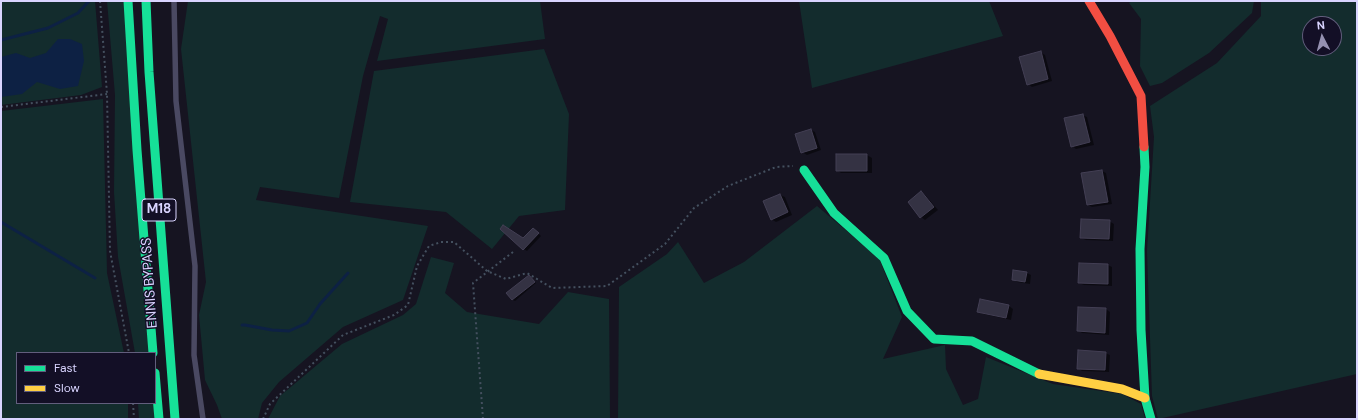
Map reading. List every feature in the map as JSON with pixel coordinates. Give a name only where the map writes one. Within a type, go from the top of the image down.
[{"type":"main road","name":"ENNIS BYPASS","points":[[128,1],[137,150],[153,352]]},
{"type":"main road","name":"ENNIS BYPASS","points":[[146,1],[150,80],[175,419]]},
{"type":"main road","points":[[1089,1],[1110,36],[1141,96],[1145,167],[1140,249],[1141,330],[1145,398],[1151,419]]},
{"type":"main road","points":[[804,170],[834,213],[884,258],[907,311],[934,339],[972,341],[1039,374],[1122,389],[1145,398]]},
{"type":"main road","points":[[156,384],[159,419]]},
{"type":"lane","points":[[174,1],[176,101],[195,266],[194,355],[203,419]]},
{"type":"path","points":[[100,1],[107,94],[110,251],[129,352]]},
{"type":"path","points":[[1,107],[107,94]]},
{"type":"path","points":[[263,419],[270,404],[343,335],[394,315],[408,306],[417,266],[429,246],[440,242],[454,242],[486,271],[506,279],[527,273],[552,288],[607,286],[665,244],[694,208],[728,186],[776,167],[795,166],[804,170]]},
{"type":"path","points":[[482,419],[473,283],[486,271],[513,252]]},
{"type":"path","points":[[133,404],[134,419]]},
{"type":"green space","points":[[1,1],[95,1],[102,87],[81,95],[1,105]]},
{"type":"green space","points":[[107,1],[131,1],[151,352],[135,352],[118,257],[114,192],[115,95]]},
{"type":"green space","points":[[188,1],[540,1],[545,39],[377,61],[388,19],[380,16],[363,76],[339,198],[260,187],[256,200],[428,226],[403,300],[343,327],[279,382],[262,403],[258,419],[222,419],[205,380],[199,315],[206,282],[181,49]]},
{"type":"green space","points":[[799,1],[989,1],[1003,36],[812,88]]},
{"type":"green space","points":[[1132,1],[1254,1],[1252,13],[1209,53],[1162,83],[1150,86],[1140,66],[1141,19],[1129,3]]},
{"type":"green space","points":[[1261,1],[1357,1],[1357,374],[1158,419],[1152,396],[1147,251],[1154,137],[1150,106],[1217,63],[1261,16]]},
{"type":"green space","points":[[544,49],[569,114],[565,210],[519,216],[492,249],[446,212],[350,202],[374,71]]},
{"type":"green space","points":[[103,99],[107,273],[124,352],[16,352],[16,404],[128,404],[128,419],[1,419],[1,111]]},
{"type":"green space","points":[[817,206],[879,258],[902,317],[883,359],[945,345],[946,369],[963,405],[978,399],[986,357],[1053,384],[1122,394],[1141,404],[1145,419],[618,419],[619,287],[667,254],[678,242],[704,283],[744,262]]},
{"type":"green space","points":[[431,257],[454,263],[445,293],[467,312],[539,324],[568,292],[609,299],[610,419],[268,419],[280,396],[342,344],[403,315],[416,304]]},
{"type":"green space","points":[[138,404],[154,404],[155,419],[139,419]]},
{"type":"water","points":[[58,39],[70,39],[82,44],[84,61],[78,86],[60,89],[37,82],[22,94],[1,97],[1,57],[16,53],[30,58],[46,53]]},
{"type":"building","points":[[1041,51],[1048,79],[1027,85],[1019,57]]},
{"type":"building","points":[[1083,114],[1090,142],[1071,147],[1064,118]]},
{"type":"building","points":[[811,129],[817,148],[801,153],[795,134]]},
{"type":"building","points":[[836,154],[867,154],[867,171],[836,171]]},
{"type":"building","points":[[1102,170],[1108,202],[1087,205],[1081,173]]},
{"type":"building","points":[[921,191],[934,207],[920,218],[908,202]]},
{"type":"building","points":[[780,194],[788,212],[771,220],[763,201]]},
{"type":"building","points":[[1081,219],[1110,220],[1109,239],[1080,238]]},
{"type":"building","points":[[503,225],[523,238],[533,228],[539,233],[523,250],[500,229]]},
{"type":"building","points":[[1079,263],[1108,264],[1108,284],[1078,283]]},
{"type":"building","points":[[1013,270],[1027,272],[1025,282],[1012,280]]},
{"type":"building","points":[[529,275],[535,282],[512,300],[506,293]]},
{"type":"building","points":[[980,299],[1009,305],[1006,318],[977,312]]},
{"type":"building","points":[[1078,307],[1106,308],[1105,333],[1077,331]]},
{"type":"building","points":[[1078,350],[1106,352],[1105,370],[1077,369]]},
{"type":"waterway","points":[[1,40],[48,28],[78,13],[89,1]]},
{"type":"waterway","points":[[1,222],[95,278]]},
{"type":"waterway","points":[[242,325],[289,331],[307,323],[320,304],[348,273]]},
{"type":"traffic: fast","points":[[128,1],[137,150],[153,352]]},
{"type":"traffic: fast","points":[[146,1],[149,72],[175,419]]},
{"type":"traffic: fast","points":[[1144,147],[1145,167],[1140,249],[1141,330],[1145,398],[1151,419]]},
{"type":"traffic: fast","points":[[804,170],[834,213],[884,258],[907,311],[934,339],[972,341],[1039,374]]},
{"type":"traffic: fast","points":[[156,384],[159,419]]},
{"type":"traffic: slow","points":[[1039,374],[1122,389],[1145,398]]},
{"type":"traffic: jam","points":[[1089,1],[1110,36],[1141,96],[1144,147]]}]
